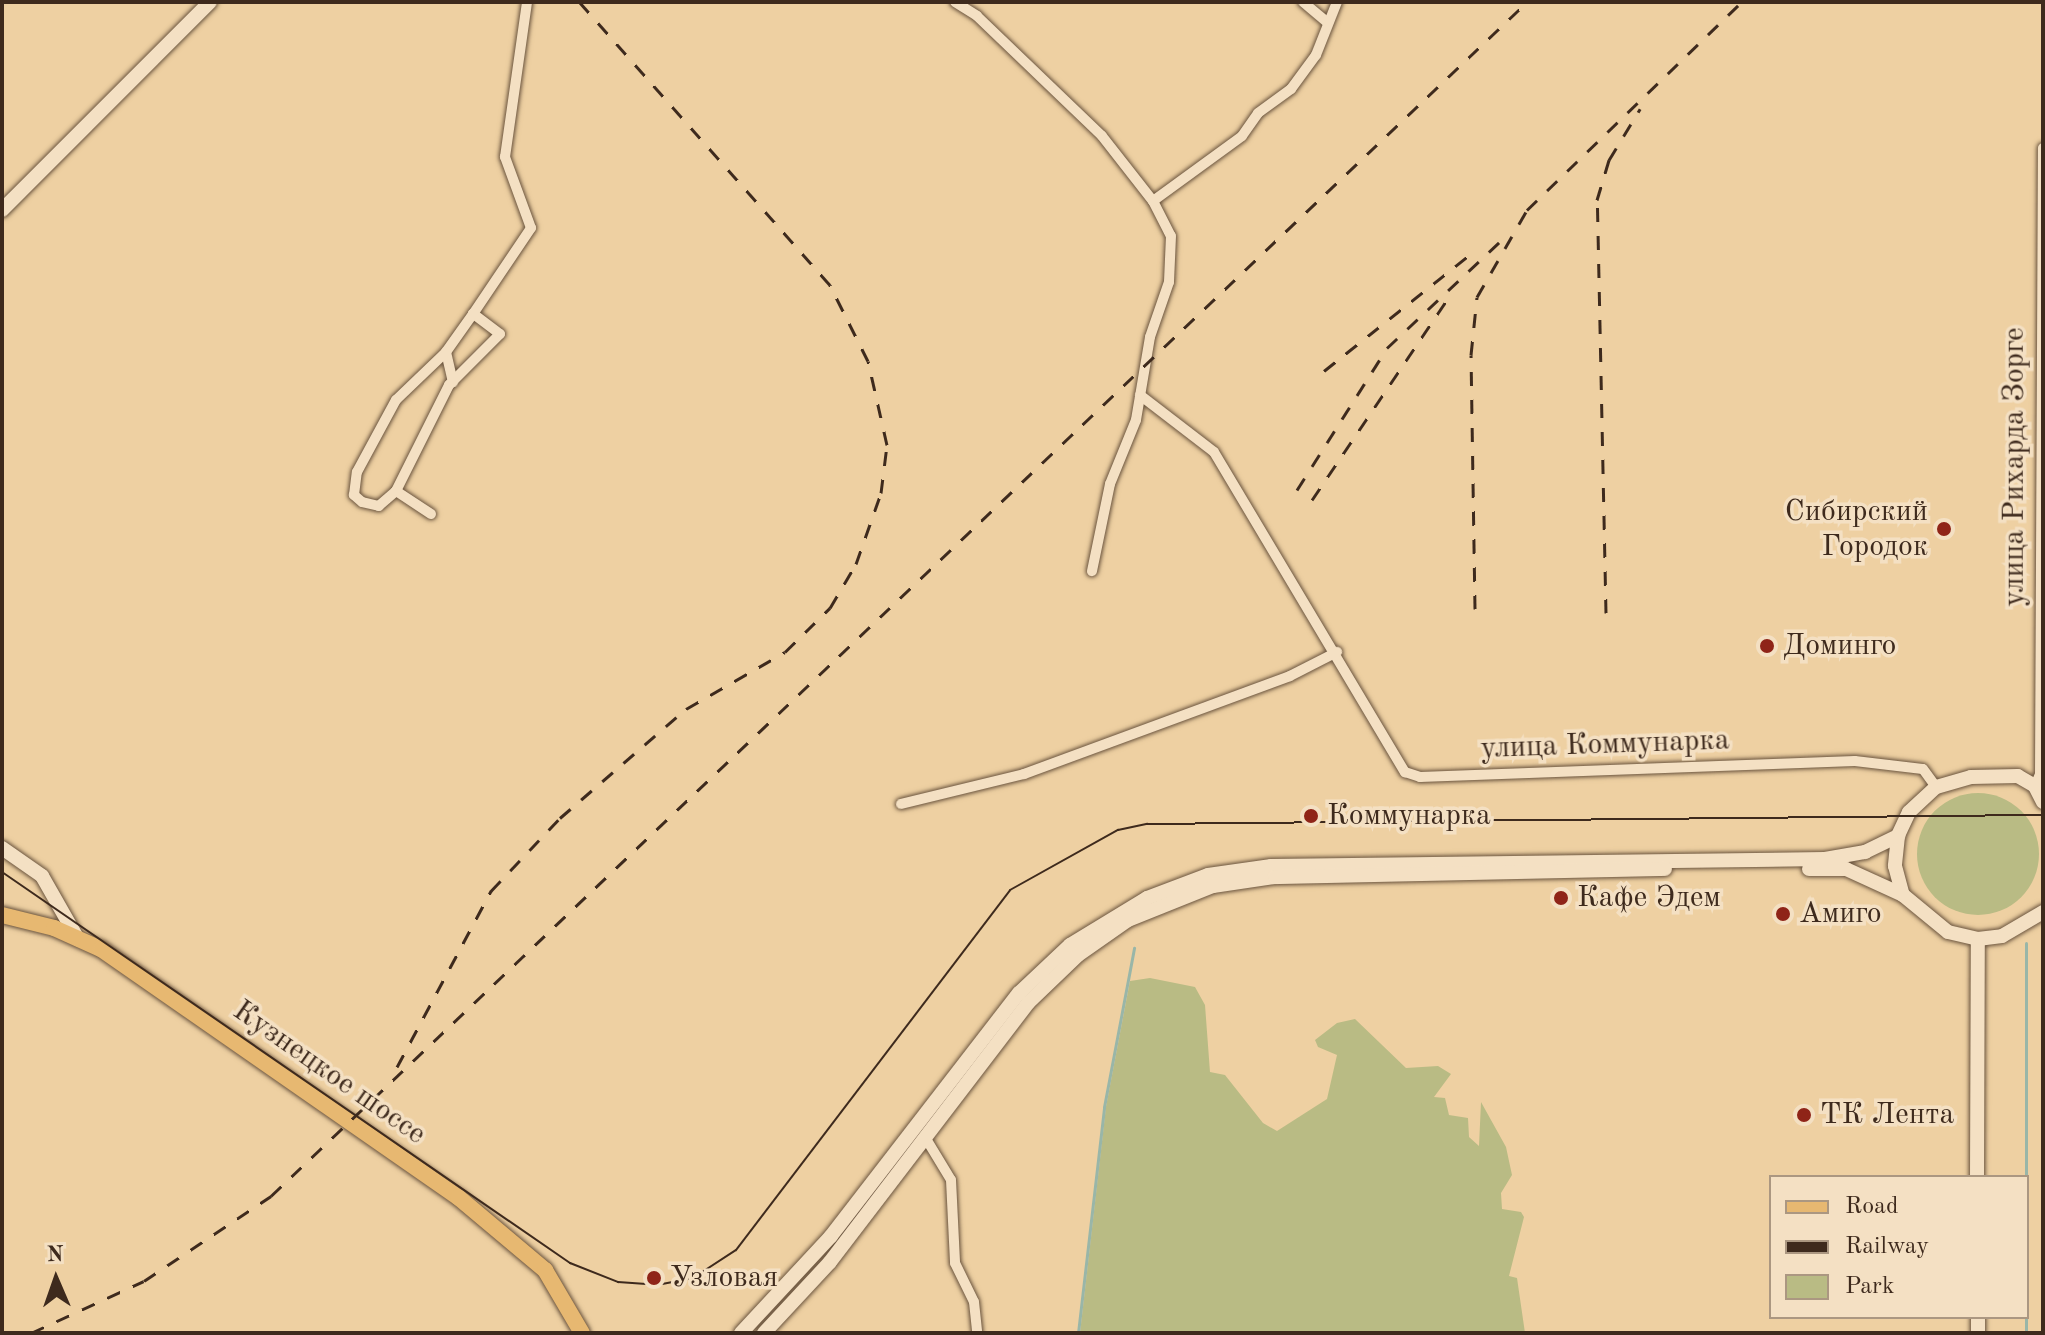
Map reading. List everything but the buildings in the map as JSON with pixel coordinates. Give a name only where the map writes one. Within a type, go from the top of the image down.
[{"type":"main road","points":[[2,210],[210,2]]},
{"type":"main road","points":[[1903,895],[1895,866],[1898,836],[1919,798],[1936,787],[1996,774],[2018,776],[2035,786],[2043,802]]},
{"type":"main road","points":[[741,1333],[806,1266],[1035,976],[1105,920],[1167,889],[1239,870],[1337,862],[1848,857],[1898,836]]},
{"type":"main road","points":[[2,848],[42,876],[78,939]]},
{"type":"main road","points":[[764,1333],[830,1262],[1028,1003],[1070,962],[1128,920],[1213,886],[1344,872],[1824,868],[1865,874],[1903,895],[1948,932],[1978,939],[2022,927],[2043,912]]},
{"type":"main road","name":"Кузнецкое шоссе","points":[[2,915],[78,939],[204,1019],[506,1233],[545,1270],[582,1333]]},
{"type":"main road","points":[[1977,1175],[1978,939]]},
{"type":"street","points":[[473,314],[500,334],[453,382],[396,491],[379,506],[362,502],[353,484],[396,400],[446,352],[531,228],[505,157],[527,2]]},
{"type":"street","points":[[955,2],[977,16],[1102,136],[1153,201],[1171,236],[1170,274],[1145,364],[1140,395],[1110,484],[1092,571]]},
{"type":"street","points":[[1303,2],[1327,22]]},
{"type":"street","points":[[1153,201],[1242,136],[1258,113],[1291,89],[1316,55],[1337,2]]},
{"type":"street","name":"улица Рихарда Зорге","points":[[2035,786],[2040,774],[2043,148]]},
{"type":"street","points":[[446,352],[453,382]]},
{"type":"street","name":"улица Коммунарка","points":[[1140,395],[1214,452],[1337,652],[1405,772],[1420,777],[1855,761],[1923,769],[1936,787]]},
{"type":"street","points":[[396,491],[431,514]]},
{"type":"street","points":[[901,804],[1024,774],[1290,676],[1337,652]]},
{"type":"street","points":[[2022,927],[2043,920]]},
{"type":"street","points":[[925,1137],[951,1180],[955,1263],[974,1302],[977,1333]]},
{"type":"green space","points":[[1978,793],[2001,798],[2021,811],[2034,831],[2039,854],[2034,877],[2021,897],[2001,910],[1978,915],[1955,910],[1935,897],[1922,877],[1917,854],[1922,831],[1935,811],[1955,798]]},
{"type":"green space","points":[[1150,978],[1195,987],[1205,1005],[1210,1072],[1225,1075],[1263,1123],[1277,1131],[1327,1099],[1337,1055],[1318,1047],[1315,1040],[1337,1023],[1355,1019],[1406,1068],[1438,1066],[1451,1074],[1434,1097],[1445,1098],[1449,1115],[1468,1118],[1469,1137],[1479,1146],[1481,1102],[1506,1147],[1512,1175],[1501,1193],[1502,1209],[1521,1212],[1524,1217],[1509,1276],[1517,1278],[1525,1333],[1080,1333],[1106,1107],[1130,981]]},
{"type":"waterway","points":[[2026,943],[2026,1175]]},
{"type":"waterway","points":[[1078,1333],[1104,1107],[1134,948]]},
{"type":"waterway","points":[[2026,1319],[2026,1333]]},
{"type":"tram line","points":[[2,872],[570,1263],[618,1282],[657,1285],[693,1278],[736,1250],[1010,890],[1118,830],[1147,824],[2043,815]]},
{"type":"railway","points":[[397,1067],[491,891],[560,818],[686,709],[785,652],[830,608],[856,564],[881,493],[887,445],[868,361],[830,285],[580,2]]},
{"type":"railway","points":[[31,1333],[144,1281],[271,1196],[1527,2]]},
{"type":"railway","points":[[1475,609],[1471,355],[1477,297],[1527,210],[1742,2]]},
{"type":"railway","points":[[1606,613],[1597,200],[1609,160],[1640,109]]},
{"type":"railway","points":[[1297,490],[1387,348],[1507,235]]},
{"type":"railway","points":[[1324,371],[1467,257]]},
{"type":"railway","points":[[1312,500],[1446,301]]},
{"type":"place","name":"Сибирский Городок","points":[[1944,529]]},
{"type":"place","name":"Доминго","points":[[1767,646]]},
{"type":"place","name":"Коммунарка","points":[[1311,816]]},
{"type":"place","name":"Кафе Эдем","points":[[1561,898]]},
{"type":"place","name":"Амиго","points":[[1783,914]]},
{"type":"place","name":"ТК Лента","points":[[1804,1115]]},
{"type":"place","name":"Узловая","points":[[654,1278]]}]
